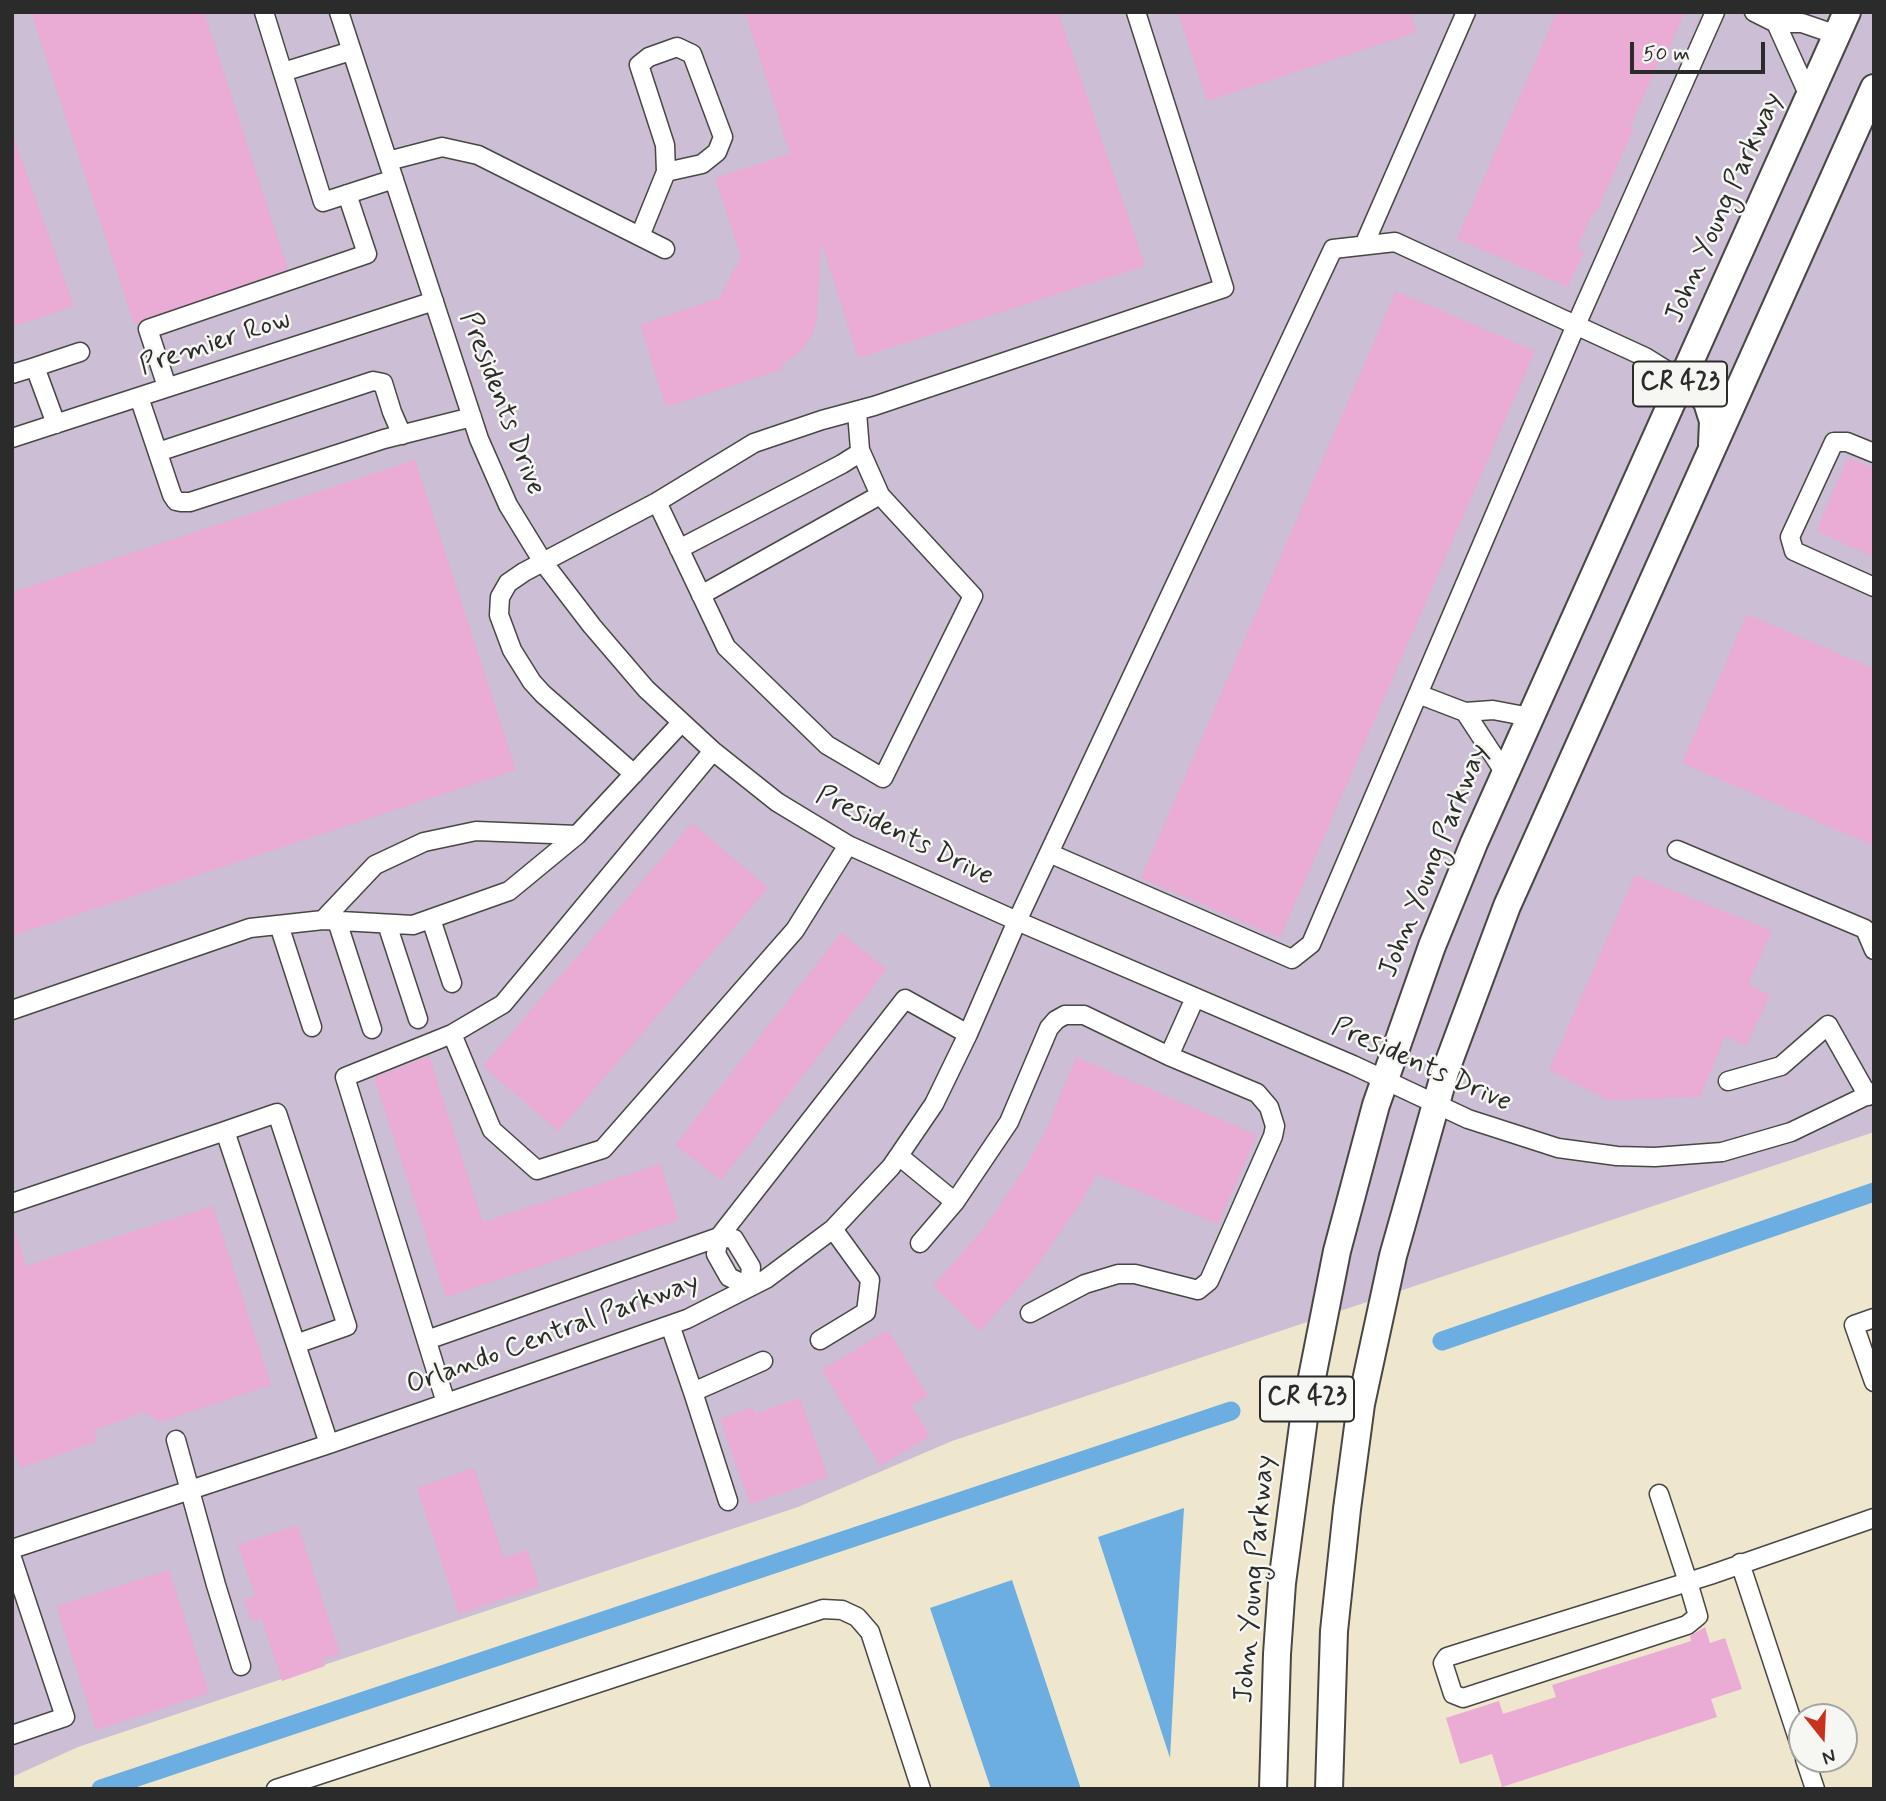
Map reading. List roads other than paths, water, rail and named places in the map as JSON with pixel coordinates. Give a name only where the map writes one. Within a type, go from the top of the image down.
[{"type":"highway","name":"John Young Parkway","points":[[1273,1789],[1282,1583],[1304,1418],[1336,1251],[1385,1080],[1432,946],[1505,773],[1842,24]]},
{"type":"highway","name":"CR 423","points":[[1329,1789],[1334,1630],[1361,1404],[1396,1244],[1435,1104],[1507,906],[1874,88]]},
{"type":"highway","points":[[1682,380],[1696,388],[1707,402],[1713,421],[1712,450]]},
{"type":"street","points":[[264,12],[323,202],[347,194],[442,147],[478,155],[665,249]]},
{"type":"street","name":"Presidents Drive","points":[[339,12],[472,418],[508,505],[543,562],[646,689],[713,751],[777,802],[848,845],[1017,921],[1435,1104],[1513,1135],[1558,1148],[1584,1154],[1655,1157],[1722,1152],[1791,1132],[1871,1094]]},
{"type":"street","points":[[634,774],[543,694],[532,681],[512,650],[499,615],[500,597],[508,583],[657,502],[754,443],[822,420],[857,412],[1224,288],[1136,12]]},
{"type":"street","points":[[1364,246],[1466,12]]},
{"type":"street","points":[[1049,853],[1292,959],[1311,944],[1576,325],[1715,12]]},
{"type":"street","points":[[1754,12],[1776,23],[1842,24]]},
{"type":"street","points":[[1776,23],[1809,96]]},
{"type":"street","points":[[640,236],[666,172],[665,145],[639,65],[649,57],[677,47],[692,54],[723,137],[717,152],[702,164],[666,172]]},
{"type":"street","points":[[283,72],[351,51]]},
{"type":"street","points":[[167,387],[148,329],[367,254],[347,194]]},
{"type":"street","points":[[1364,246],[1395,242],[1645,357],[1682,380]]},
{"type":"street","name":"Orlando Central Parkway","points":[[12,1549],[329,1444],[687,1319],[766,1279],[833,1229],[891,1167],[934,1104],[1017,921],[1333,249],[1364,246]]},
{"type":"street","name":"Premier Row","points":[[12,438],[434,301]]},
{"type":"street","points":[[12,374],[80,352]]},
{"type":"street","points":[[35,367],[56,424]]},
{"type":"street","points":[[158,452],[373,380],[383,383],[402,435]]},
{"type":"street","points":[[139,397],[172,495],[176,500],[190,502],[402,435],[472,418]]},
{"type":"street","points":[[657,502],[726,647],[827,745],[883,778],[973,596],[880,495],[861,452],[857,412]]},
{"type":"street","points":[[1874,453],[1847,442],[1834,442],[1790,537],[1794,551],[1874,587]]},
{"type":"street","points":[[679,549],[861,452]]},
{"type":"street","points":[[701,595],[880,495]]},
{"type":"street","points":[[1418,694],[1465,712],[1493,710],[1530,717]]},
{"type":"street","points":[[1465,712],[1505,773]]},
{"type":"street","points":[[12,1010],[250,928],[330,921],[413,925],[509,891],[577,835],[681,723]]},
{"type":"street","points":[[446,1403],[345,1077],[452,1034],[503,1004],[713,751]]},
{"type":"street","points":[[330,921],[375,865],[424,842],[475,831],[577,835]]},
{"type":"street","points":[[452,1034],[492,1130],[537,1170],[603,1149],[795,930],[848,845]]},
{"type":"street","points":[[1677,850],[1865,929],[1874,950]]},
{"type":"street","points":[[431,919],[452,984]]},
{"type":"street","points":[[330,921],[372,1029]]},
{"type":"street","points":[[387,924],[418,1019]]},
{"type":"street","points":[[279,925],[312,1027]]},
{"type":"street","points":[[1169,1056],[1195,998]]},
{"type":"street","points":[[719,1237],[905,999],[968,1034]]},
{"type":"street","points":[[920,1243],[955,1202],[1009,1122],[1049,1028],[1065,1015],[1084,1015],[1169,1056],[1257,1093],[1269,1107],[1275,1126],[1273,1136],[1209,1281],[1198,1290],[1135,1274],[1118,1274],[1085,1284],[1030,1313]]},
{"type":"street","points":[[1728,1081],[1781,1066],[1828,1025],[1871,1094]]},
{"type":"street","points":[[12,1203],[277,1113],[347,1326],[296,1344]]},
{"type":"street","points":[[225,1131],[329,1444]]},
{"type":"street","points":[[899,1156],[955,1202]]},
{"type":"street","points":[[820,1340],[866,1312],[870,1279],[833,1229]]},
{"type":"street","points":[[427,1340],[719,1237],[734,1239],[751,1267],[749,1287]]},
{"type":"street","points":[[1874,1318],[1854,1325],[1874,1382]]},
{"type":"street","points":[[670,1325],[728,1501]]},
{"type":"street","points":[[693,1392],[762,1361]]},
{"type":"street","points":[[176,1440],[241,1666]]},
{"type":"street","points":[[1659,1494],[1688,1582],[1699,1616],[1687,1625],[1463,1698],[1453,1694],[1443,1663],[1447,1657],[1688,1582],[1874,1518]]},
{"type":"street","points":[[12,1558],[65,1717],[12,1735]]},
{"type":"street","points":[[1740,1563],[1788,1709]]},
{"type":"street","points":[[276,1789],[823,1609],[842,1610],[857,1617],[870,1632],[921,1789]]},
{"type":"water","points":[[1184,1508],[1179,1589],[1170,1758],[1098,1537]]},
{"type":"water","points":[[1012,1580],[1081,1789],[991,1789],[930,1608]]},
{"type":"waterway","points":[[1442,1341],[1874,1192]]},
{"type":"waterway","points":[[101,1789],[1231,1411]]}]
